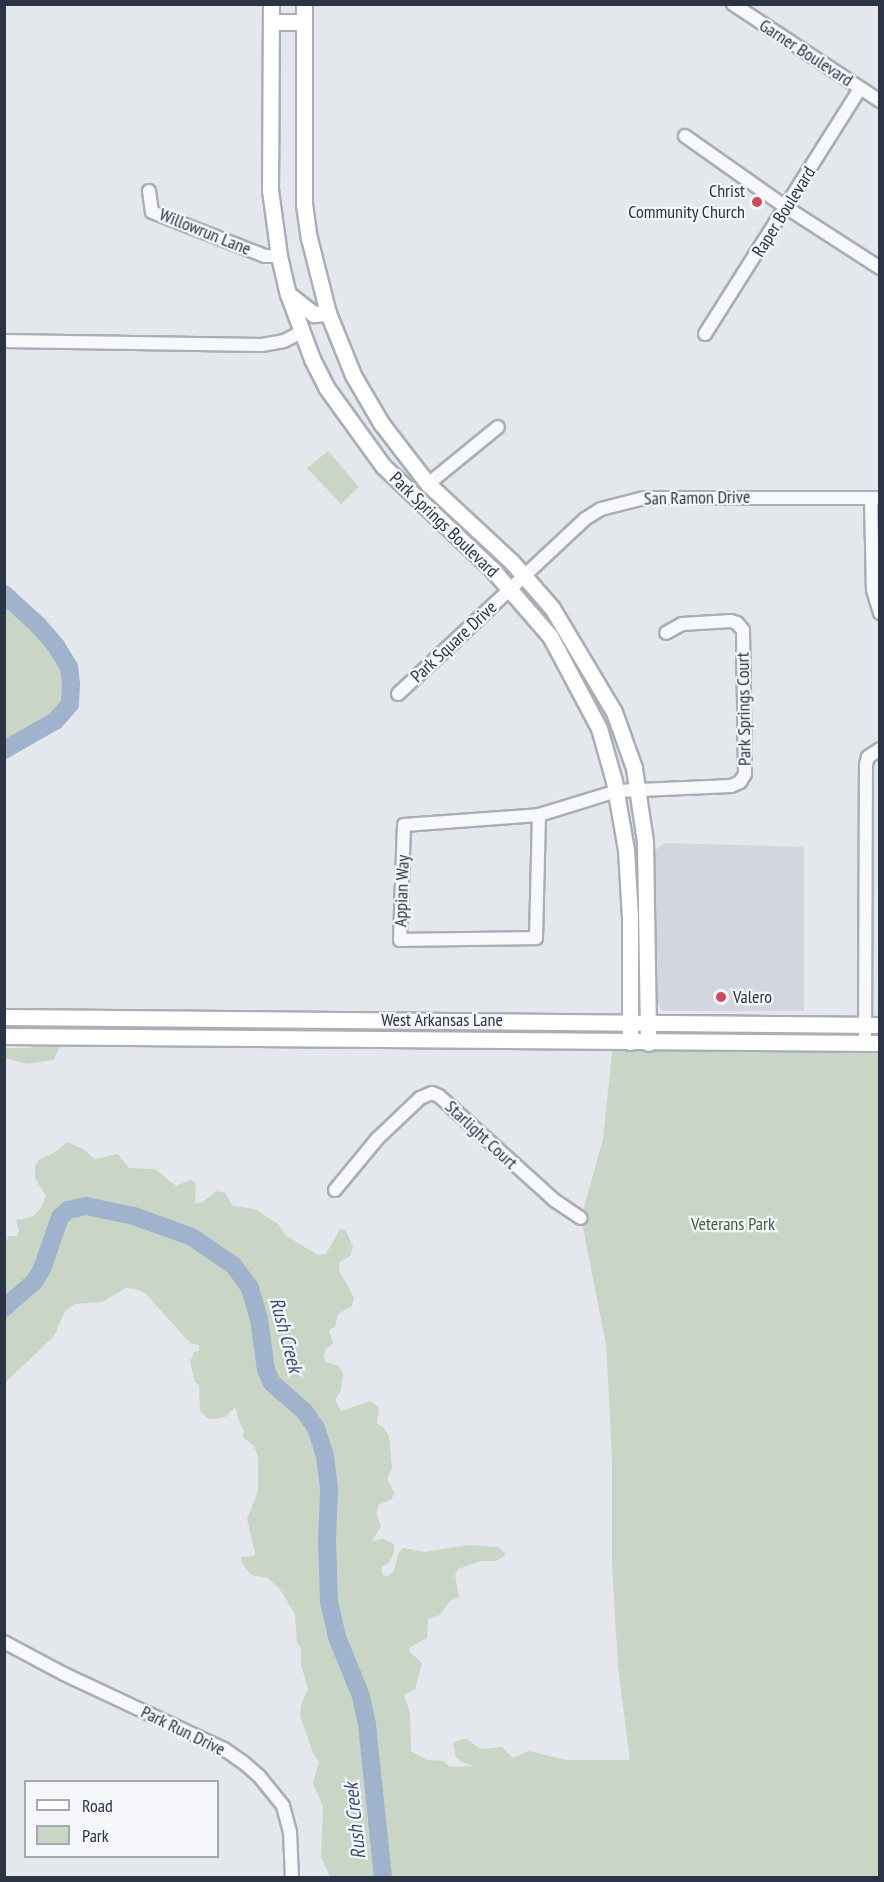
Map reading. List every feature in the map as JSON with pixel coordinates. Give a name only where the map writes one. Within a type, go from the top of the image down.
[{"type":"main road","name":"Park Springs Boulevard","points":[[271,4],[270,190],[279,256],[288,294],[326,387],[383,466],[468,545],[550,636],[599,728],[617,791],[626,850],[630,918],[630,1042]]},
{"type":"main road","name":"Park Springs Boulevard","points":[[304,4],[304,204],[309,238],[328,313],[353,375],[370,406],[428,484],[524,576],[552,608],[614,712],[624,736],[638,790],[645,842],[648,1043]]},
{"type":"main road","points":[[271,22],[304,22]]},
{"type":"main road","points":[[288,294],[314,314],[328,313]]},
{"type":"main road","name":"West Arkansas Lane","points":[[4,1017],[872,1025]]},
{"type":"main road","name":"West Arkansas Lane","points":[[4,1036],[648,1043],[872,1042]]},
{"type":"street","name":"Garner Boulevard","points":[[733,4],[879,102]]},
{"type":"street","name":"Raper Boulevard","points":[[705,334],[787,208],[860,89]]},
{"type":"street","points":[[685,136],[787,208],[879,268]]},
{"type":"street","name":"Willowrun Lane","points":[[149,191],[152,212],[265,256],[279,256]]},
{"type":"street","points":[[4,340],[262,345],[284,341],[302,332]]},
{"type":"street","points":[[428,484],[498,427]]},
{"type":"street","name":"San Ramon Drive","points":[[510,589],[585,519],[601,509],[627,500],[673,497],[875,498]]},
{"type":"street","points":[[875,498],[873,590],[879,613]]},
{"type":"street","name":"Park Square Drive","points":[[398,694],[510,589]]},
{"type":"street","name":"Park Springs Court","points":[[617,791],[731,786],[740,782],[747,768],[743,630],[737,622],[731,621],[682,624],[666,633]]},
{"type":"street","points":[[872,1042],[866,764],[868,757],[879,749]]},
{"type":"street","name":"Appian Way","points":[[539,815],[537,938],[400,940],[404,825],[539,815],[617,791]]},
{"type":"street","name":"Starlight Court","points":[[336,1190],[377,1139],[420,1098],[432,1093],[439,1096],[554,1200],[581,1218]]},
{"type":"street","name":"Park Run Drive","points":[[4,1641],[64,1674],[224,1749],[244,1763],[259,1776],[282,1806],[290,1832],[292,1878]]},
{"type":"shaded area","points":[[665,843],[804,847],[804,1011],[663,1011],[655,1001],[654,851]]},
{"type":"green space","points":[[328,451],[359,487],[341,504],[307,468]]},
{"type":"green space","points":[[5,594],[38,625],[56,646],[69,667],[71,684],[70,704],[55,721],[5,750]]},
{"type":"green space","points":[[43,1042],[55,1042],[60,1046],[54,1060],[27,1064],[5,1058],[4,1048],[30,1048]]},
{"type":"green space","name":"Veterans Park","points":[[613,1043],[879,1044],[879,1877],[330,1877],[321,1857],[323,1807],[313,1783],[319,1762],[313,1753],[300,1716],[301,1705],[308,1689],[301,1665],[301,1648],[297,1643],[295,1614],[279,1588],[267,1578],[251,1575],[241,1562],[241,1557],[253,1556],[255,1553],[247,1519],[258,1491],[258,1457],[254,1446],[243,1437],[244,1431],[236,1409],[234,1408],[225,1417],[216,1419],[207,1418],[200,1411],[199,1385],[195,1382],[190,1362],[194,1352],[199,1351],[199,1345],[190,1343],[145,1293],[136,1289],[126,1288],[102,1302],[75,1304],[65,1311],[54,1336],[5,1383],[5,1244],[9,1236],[17,1236],[19,1231],[16,1220],[32,1217],[41,1208],[46,1196],[35,1178],[35,1166],[39,1160],[57,1151],[67,1142],[85,1150],[94,1159],[118,1154],[129,1168],[155,1169],[176,1186],[191,1180],[195,1182],[196,1188],[195,1204],[203,1202],[216,1191],[225,1193],[233,1206],[255,1209],[278,1224],[286,1236],[318,1255],[326,1254],[340,1229],[346,1231],[353,1247],[350,1256],[340,1262],[339,1270],[354,1298],[352,1306],[338,1314],[335,1327],[329,1330],[333,1343],[325,1350],[324,1357],[326,1362],[338,1366],[343,1373],[341,1390],[335,1400],[341,1411],[371,1401],[379,1408],[377,1424],[383,1427],[389,1436],[392,1468],[387,1479],[394,1492],[392,1499],[378,1505],[377,1516],[381,1526],[372,1541],[383,1539],[394,1544],[390,1562],[382,1567],[382,1575],[388,1576],[394,1571],[398,1554],[403,1548],[425,1552],[468,1545],[499,1547],[506,1555],[496,1561],[481,1561],[458,1569],[455,1575],[459,1597],[450,1601],[440,1615],[428,1619],[427,1638],[410,1647],[409,1651],[422,1663],[415,1689],[404,1695],[410,1713],[411,1751],[427,1760],[444,1761],[450,1767],[474,1766],[456,1757],[453,1743],[462,1739],[467,1739],[480,1749],[502,1747],[513,1758],[529,1751],[566,1760],[630,1760],[618,1667],[612,1564],[612,1458],[606,1344],[581,1218],[603,1139]]},
{"type":"waterway","name":"Rush Creek","points":[[4,594],[38,625],[56,646],[69,667],[71,684],[70,704],[55,721],[4,750]]},
{"type":"waterway","name":"Rush Creek","points":[[4,1308],[34,1282],[42,1269],[60,1217],[68,1210],[86,1206],[134,1216],[192,1237],[234,1266],[250,1288],[259,1319],[266,1370],[272,1383],[304,1411],[316,1428],[325,1456],[329,1491],[327,1541],[329,1602],[337,1637],[361,1696],[367,1725],[383,1878]]},
{"type":"place","name":"Christ Community Church","points":[[757,202]]},
{"type":"place","name":"Valero","points":[[721,997]]}]
